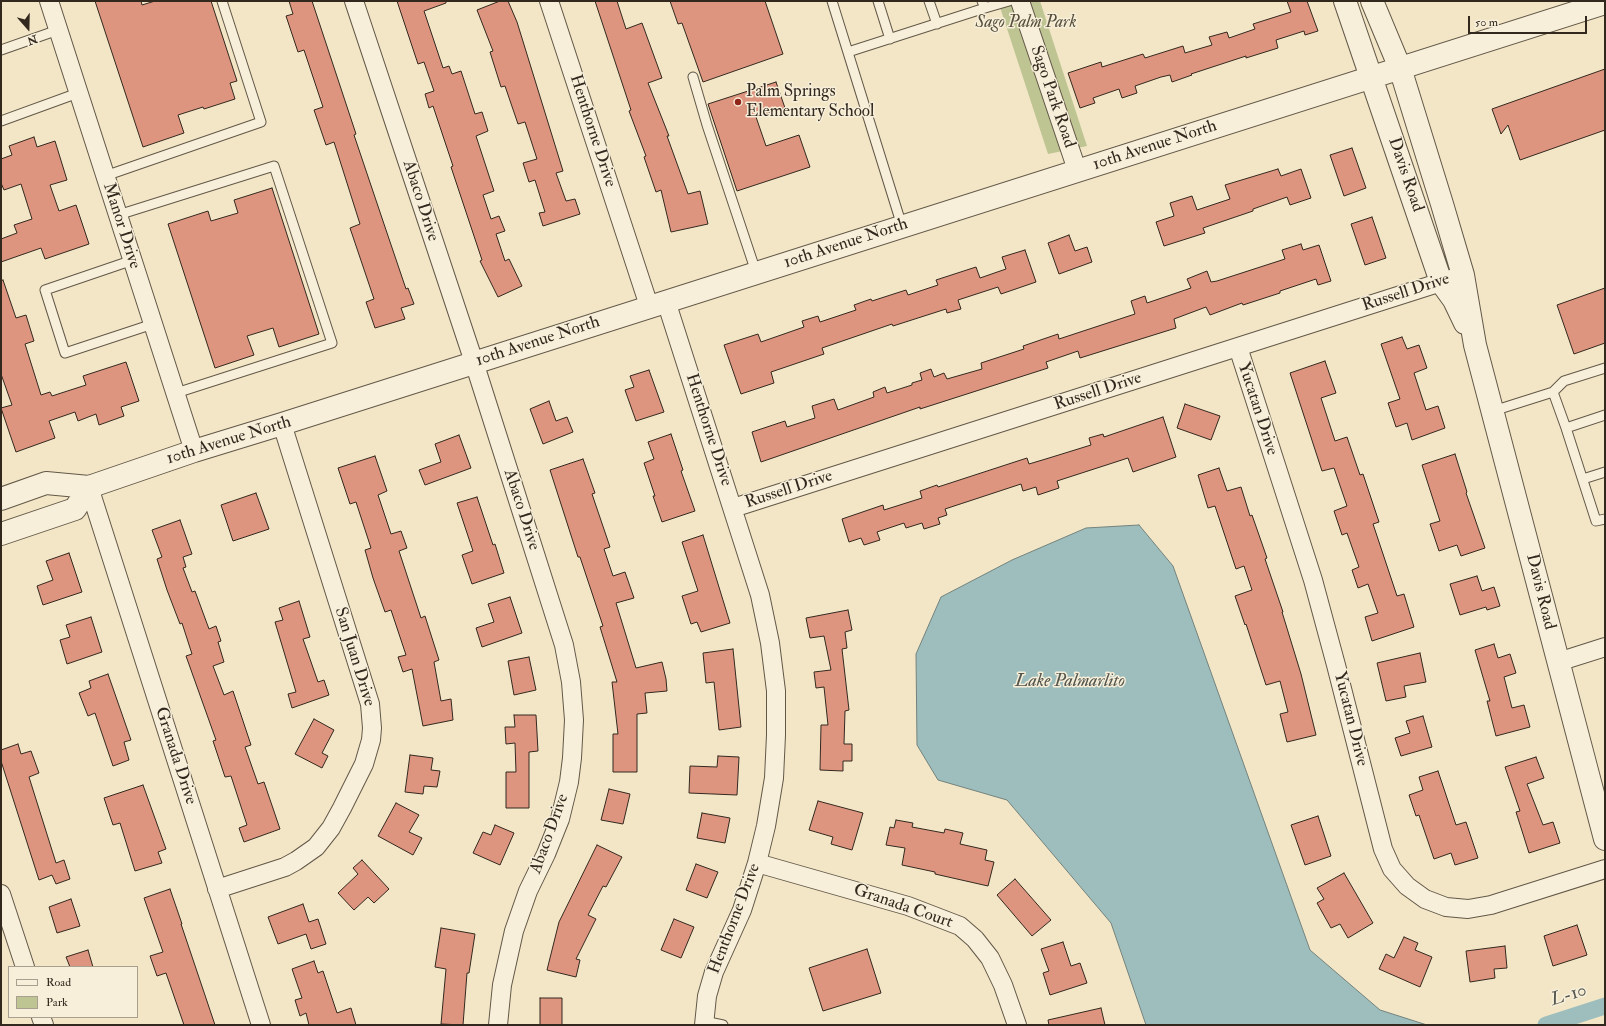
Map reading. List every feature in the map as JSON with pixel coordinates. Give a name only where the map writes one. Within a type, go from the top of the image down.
[{"type":"street","name":"Abaco Drive","points":[[354,1],[474,362],[564,645],[571,682],[574,720],[572,758],[565,797],[560,819],[546,854],[528,891],[514,931],[502,985],[498,1025]]},
{"type":"street","name":"Henthorne Drive","points":[[549,1],[732,508],[760,595],[770,643],[776,692],[776,735],[774,778],[766,826],[757,863],[742,910],[714,972],[707,996],[704,1023]]},
{"type":"street","name":"Sago Park Road","points":[[1020,1],[1077,170]]},
{"type":"street","name":"Davis Road","points":[[1345,1],[1441,282],[1454,300],[1475,345]]},
{"type":"street","name":"Davis Road","points":[[1372,1],[1400,68],[1442,204],[1462,275],[1475,345],[1605,839]]},
{"type":"street","name":"Manor Drive","points":[[50,2],[194,450]]},
{"type":"street","name":"10th Avenue North","points":[[1,499],[46,483],[89,487],[194,450],[282,424],[1605,2]]},
{"type":"street","name":"Russell Drive","points":[[732,508],[1462,275]]},
{"type":"street","name":"Yucatan Drive","points":[[1238,347],[1313,580],[1383,849],[1392,869],[1407,886],[1425,899],[1446,907],[1468,909],[1492,905],[1605,869]]},
{"type":"street","name":"San Juan Drive","points":[[217,889],[285,867],[316,847],[331,828],[342,808],[364,764],[371,740],[372,728],[370,704],[282,424]]},
{"type":"street","points":[[1,534],[75,509],[89,487]]},
{"type":"street","name":"Granada Drive","points":[[89,487],[261,1025]]},
{"type":"street","points":[[1558,662],[1605,647]]},
{"type":"street","name":"Granada Court","points":[[757,863],[908,906],[960,926],[975,939],[990,958],[1003,985],[1017,1025]]},
{"type":"street","points":[[1,894],[25,966]]},
{"type":"lane","points":[[105,176],[261,122],[222,1]]},
{"type":"lane","points":[[832,1],[902,226]]},
{"type":"lane","points":[[878,1],[890,39]]},
{"type":"lane","points":[[929,1],[937,24]]},
{"type":"lane","points":[[848,52],[937,24],[983,4],[1009,1]]},
{"type":"lane","points":[[1,50],[58,30]]},
{"type":"lane","points":[[693,77],[707,125],[756,272]]},
{"type":"lane","points":[[1,121],[78,93]]},
{"type":"lane","points":[[118,215],[274,166],[332,343],[176,393]]},
{"type":"lane","points":[[133,260],[44,290],[65,353],[153,324]]},
{"type":"lane","points":[[1493,411],[1552,392],[1564,381],[1605,368]]},
{"type":"lane","points":[[1552,392],[1566,428],[1596,521],[1605,518]]},
{"type":"lane","points":[[1566,428],[1605,415]]},
{"type":"lane","points":[[1583,479],[1605,472]]},
{"type":"lane","points":[[704,1023],[723,1025]]},
{"type":"green space","name":"Sago Palm Park","points":[[998,1],[1040,1],[1087,146],[1048,154]]},
{"type":"water","name":"Lake Palmarlito","points":[[1139,525],[1173,566],[1310,950],[1380,1010],[1427,1025],[1146,1025],[1111,923],[1007,800],[938,780],[917,745],[916,654],[941,597],[1012,560],[1086,528]]},
{"type":"building","points":[[95,1],[141,1],[142,5],[155,1],[211,1],[237,81],[230,83],[235,99],[204,109],[203,107],[178,115],[184,133],[143,147]]},
{"type":"building","points":[[289,1],[312,1],[356,134],[354,135],[406,289],[408,288],[414,304],[401,308],[405,319],[375,328],[366,302],[374,299],[350,228],[360,224],[334,142],[326,145],[314,110],[323,107],[304,50],[298,52],[286,16],[293,14]]},
{"type":"building","points":[[397,1],[446,1],[446,3],[424,11],[443,68],[449,66],[452,74],[461,71],[475,114],[482,112],[488,131],[476,136],[494,191],[483,195],[491,219],[499,216],[505,231],[496,234],[505,261],[509,259],[522,286],[498,297],[480,261],[482,260],[451,167],[453,166],[433,106],[429,108],[425,94],[434,91],[424,62],[418,64]]},
{"type":"building","points":[[500,1],[508,1],[517,22],[563,171],[556,173],[566,201],[575,199],[580,214],[543,226],[539,213],[545,212],[535,180],[529,182],[523,163],[537,159],[525,122],[518,124],[505,86],[501,87],[490,52],[493,51],[477,10]]},
{"type":"building","points":[[595,1],[617,1],[626,29],[642,23],[662,78],[648,83],[669,136],[667,136],[688,194],[700,191],[708,224],[671,232],[661,190],[656,192],[644,157],[646,156],[629,111],[631,110]]},
{"type":"building","points":[[670,1],[765,1],[783,54],[703,82],[682,23],[678,24]]},
{"type":"building","points":[[1287,1],[1307,1],[1318,31],[1305,35],[1304,31],[1276,40],[1278,48],[1246,58],[1246,56],[1191,74],[1192,75],[1172,82],[1170,75],[1161,77],[1135,86],[1137,93],[1122,98],[1119,89],[1093,98],[1095,103],[1080,108],[1068,73],[1101,62],[1102,67],[1143,54],[1145,58],[1183,46],[1185,53],[1212,45],[1209,37],[1227,32],[1229,38],[1255,29],[1253,24],[1291,12]]},
{"type":"building","points":[[1605,69],[1605,130],[1520,160],[1508,125],[1501,134],[1492,109]]},
{"type":"building","points":[[776,82],[785,108],[756,117],[766,146],[799,135],[810,167],[737,191],[708,104]]},
{"type":"building","points":[[34,137],[37,147],[55,141],[67,180],[50,185],[59,211],[76,205],[89,244],[45,259],[41,248],[1,262],[1,239],[17,233],[14,225],[32,219],[21,184],[4,190],[1,183],[1,159],[12,155],[9,146]]},
{"type":"building","points":[[1352,148],[1366,188],[1344,196],[1330,155]]},
{"type":"building","points":[[1278,169],[1281,176],[1301,169],[1311,198],[1290,205],[1287,197],[1253,209],[1253,211],[1203,228],[1205,233],[1164,246],[1156,222],[1174,216],[1170,203],[1192,196],[1197,210],[1230,199],[1225,185]]},
{"type":"building","points":[[272,188],[319,334],[279,347],[273,328],[247,336],[254,355],[215,368],[168,224],[208,211],[211,221],[238,213],[234,200]]},
{"type":"building","points":[[1372,217],[1386,258],[1365,265],[1351,224]]},
{"type":"building","points":[[1069,235],[1075,251],[1087,247],[1092,262],[1059,274],[1048,243]]},
{"type":"building","points":[[1301,244],[1303,250],[1319,245],[1331,281],[1318,285],[1316,279],[1280,291],[1280,293],[1243,305],[1242,303],[1210,315],[1206,307],[1174,319],[1176,328],[1080,358],[1078,351],[1046,362],[1048,368],[920,409],[920,407],[761,462],[752,432],[785,421],[787,427],[815,418],[812,406],[834,399],[838,410],[874,397],[873,392],[885,387],[887,393],[912,385],[912,383],[922,380],[920,373],[931,369],[934,377],[944,373],[947,379],[982,369],[981,363],[1024,349],[1023,346],[1058,334],[1059,339],[1135,314],[1131,301],[1145,296],[1147,303],[1191,288],[1187,279],[1207,271],[1211,282],[1217,281],[1285,259],[1282,250]]},
{"type":"building","points":[[1025,250],[1036,282],[1001,294],[998,287],[958,300],[961,309],[947,313],[946,309],[893,326],[892,324],[822,348],[824,354],[771,372],[774,383],[741,394],[724,345],[758,334],[761,342],[804,327],[802,321],[818,316],[820,322],[856,310],[854,305],[906,290],[908,295],[938,285],[936,280],[976,267],[980,278],[1006,269],[1002,257]]},
{"type":"building","points":[[3,280],[16,318],[26,315],[34,341],[25,344],[41,395],[50,392],[52,396],[86,385],[83,376],[126,362],[139,401],[121,407],[124,416],[99,425],[96,414],[78,421],[75,412],[49,421],[55,438],[16,452],[1,408],[12,405],[1,374],[1,281]]},
{"type":"building","points":[[1605,288],[1605,343],[1574,354],[1557,305]]},
{"type":"building","points":[[1402,337],[1407,349],[1419,345],[1427,368],[1414,373],[1426,410],[1438,406],[1445,428],[1412,440],[1407,423],[1396,427],[1388,403],[1400,399],[1381,344]]},
{"type":"building","points":[[1325,361],[1336,393],[1321,398],[1335,441],[1347,437],[1360,475],[1363,474],[1379,522],[1373,524],[1397,596],[1404,594],[1414,627],[1372,641],[1365,617],[1378,613],[1368,584],[1358,588],[1352,570],[1359,567],[1347,533],[1342,535],[1334,511],[1347,506],[1334,468],[1322,471],[1290,373]]},
{"type":"building","points":[[649,370],[664,412],[636,421],[625,390],[634,387],[630,376]]},
{"type":"building","points":[[549,401],[556,421],[567,417],[573,432],[543,444],[530,409]]},
{"type":"building","points":[[1185,404],[1220,416],[1211,440],[1177,428]]},
{"type":"building","points":[[1163,417],[1176,457],[1133,472],[1128,458],[1057,481],[1059,488],[1038,495],[1036,487],[1023,491],[1021,484],[945,509],[947,515],[938,518],[940,524],[924,529],[922,523],[906,528],[904,523],[877,532],[880,540],[864,545],[861,538],[849,542],[842,519],[883,505],[884,510],[922,498],[920,491],[937,485],[938,487],[1027,458],[1029,464],[1091,445],[1089,438],[1103,434],[1104,437]]},
{"type":"building","points":[[671,434],[683,470],[681,471],[695,511],[662,522],[644,463],[654,459],[648,442]]},
{"type":"building","points":[[459,435],[471,468],[425,485],[419,470],[441,462],[435,444]]},
{"type":"building","points":[[1455,454],[1467,492],[1466,493],[1485,548],[1461,556],[1457,545],[1439,551],[1430,524],[1440,521],[1422,465]]},
{"type":"building","points":[[375,456],[387,491],[378,495],[391,534],[401,531],[407,548],[399,551],[421,618],[425,616],[439,660],[434,662],[441,701],[451,699],[453,720],[423,726],[412,669],[403,672],[398,657],[406,655],[391,610],[385,612],[373,578],[365,550],[371,548],[356,502],[350,504],[338,468]]},
{"type":"building","points":[[583,459],[595,493],[592,494],[610,547],[604,549],[613,576],[625,572],[634,598],[616,603],[636,668],[662,662],[666,679],[667,691],[645,693],[647,713],[637,714],[637,772],[613,772],[613,734],[618,734],[612,682],[617,682],[600,627],[603,626],[580,557],[578,557],[550,470]]},
{"type":"building","points":[[1219,468],[1227,491],[1241,487],[1250,516],[1252,515],[1283,612],[1301,674],[1316,735],[1287,742],[1280,714],[1288,712],[1280,681],[1266,685],[1235,596],[1252,590],[1244,566],[1236,569],[1215,506],[1208,508],[1198,475]]},
{"type":"building","points":[[256,493],[269,529],[233,541],[221,505]]},
{"type":"building","points":[[477,497],[493,545],[495,544],[504,573],[472,584],[462,555],[473,551],[457,503]]},
{"type":"building","points":[[180,520],[192,554],[183,557],[186,567],[183,568],[192,592],[195,591],[209,629],[216,626],[221,641],[218,642],[224,662],[213,666],[224,695],[233,691],[251,745],[245,747],[258,784],[264,782],[280,829],[244,842],[239,828],[247,825],[231,776],[225,777],[213,741],[216,740],[186,656],[192,654],[182,623],[180,624],[167,590],[157,559],[162,557],[152,530]]},
{"type":"building","points":[[703,535],[730,623],[701,632],[697,622],[691,624],[682,596],[698,591],[682,542]]},
{"type":"building","points":[[69,553],[82,592],[43,605],[37,586],[53,580],[46,561]]},
{"type":"building","points":[[1477,576],[1482,591],[1494,587],[1500,606],[1487,610],[1486,607],[1460,615],[1450,584]]},
{"type":"building","points":[[510,597],[522,633],[482,647],[476,628],[494,622],[488,604]]},
{"type":"building","points":[[299,601],[310,637],[303,639],[318,682],[324,680],[329,695],[292,708],[288,694],[296,692],[275,622],[283,620],[279,608]]},
{"type":"building","points":[[848,610],[852,630],[845,632],[847,648],[842,649],[849,710],[845,711],[844,744],[852,744],[852,761],[843,761],[843,771],[820,770],[821,725],[828,725],[824,687],[816,688],[814,672],[831,670],[824,636],[810,638],[806,618]]},
{"type":"building","points":[[91,617],[102,652],[67,664],[60,640],[70,637],[66,625]]},
{"type":"building","points":[[1494,644],[1498,658],[1510,654],[1516,673],[1504,677],[1512,708],[1524,705],[1530,727],[1496,736],[1487,701],[1490,701],[1475,650]]},
{"type":"building","points":[[733,649],[741,727],[719,730],[714,682],[706,683],[703,653]]},
{"type":"building","points":[[1420,653],[1426,682],[1404,686],[1406,697],[1386,701],[1377,663]]},
{"type":"building","points":[[529,657],[536,690],[514,695],[508,661]]},
{"type":"building","points":[[108,674],[131,740],[124,742],[129,760],[113,766],[95,713],[88,716],[79,693],[91,688],[89,681]]},
{"type":"building","points":[[514,715],[536,715],[538,751],[529,752],[529,808],[506,808],[506,772],[516,772],[515,743],[506,744],[505,727],[515,727]]},
{"type":"building","points":[[1423,716],[1432,747],[1401,756],[1395,738],[1410,733],[1406,721]]},
{"type":"building","points":[[314,719],[334,730],[322,753],[328,756],[322,768],[295,754]]},
{"type":"building","points":[[18,744],[21,754],[31,751],[39,773],[29,777],[56,863],[64,860],[70,879],[56,884],[52,875],[39,880],[1,761],[1,750]]},
{"type":"building","points":[[410,755],[433,758],[431,770],[440,771],[437,787],[424,786],[423,794],[405,792]]},
{"type":"building","points":[[718,756],[739,757],[737,795],[689,793],[690,766],[717,767]]},
{"type":"building","points":[[1536,757],[1544,778],[1527,784],[1543,825],[1553,822],[1560,843],[1529,853],[1516,812],[1520,811],[1505,767]]},
{"type":"building","points":[[1438,771],[1456,825],[1466,822],[1478,858],[1455,865],[1451,853],[1434,859],[1419,815],[1416,816],[1409,795],[1423,790],[1419,777]]},
{"type":"building","points":[[143,785],[166,849],[158,852],[162,863],[135,871],[120,823],[113,825],[104,798]]},
{"type":"building","points":[[609,789],[630,794],[623,824],[601,820]]},
{"type":"building","points":[[818,801],[863,813],[852,850],[831,844],[833,837],[809,830]]},
{"type":"building","points":[[396,803],[419,815],[409,832],[422,838],[413,855],[378,836]]},
{"type":"building","points":[[702,813],[730,818],[725,843],[697,838]]},
{"type":"building","points":[[1318,816],[1331,856],[1305,865],[1291,825]]},
{"type":"building","points":[[896,820],[913,823],[912,827],[944,833],[945,829],[963,833],[960,844],[987,850],[985,860],[994,862],[988,886],[902,865],[905,848],[886,845],[890,827],[894,828]]},
{"type":"building","points":[[495,825],[514,833],[500,865],[473,853],[483,832],[491,835]]},
{"type":"building","points":[[597,845],[622,857],[606,887],[603,886],[588,915],[596,919],[576,959],[580,960],[576,977],[547,970],[559,922]]},
{"type":"building","points":[[362,860],[389,889],[374,903],[368,897],[354,910],[338,893],[358,874],[353,868]]},
{"type":"building","points":[[696,864],[718,872],[707,898],[686,890]]},
{"type":"building","points":[[1344,873],[1373,923],[1348,938],[1340,924],[1331,928],[1317,903],[1324,899],[1317,888]]},
{"type":"building","points":[[1015,879],[1051,920],[1032,936],[997,895]]},
{"type":"building","points":[[170,889],[215,1025],[184,1025],[166,973],[157,976],[150,956],[163,952],[144,898]]},
{"type":"building","points":[[71,899],[80,926],[57,933],[49,907]]},
{"type":"building","points":[[303,904],[309,922],[318,919],[326,944],[311,949],[306,934],[278,944],[268,917]]},
{"type":"building","points":[[674,919],[694,927],[681,958],[661,950]]},
{"type":"building","points":[[1577,925],[1587,955],[1553,966],[1544,936]]},
{"type":"building","points":[[441,928],[475,934],[469,973],[467,973],[463,1025],[441,1024],[446,969],[435,967]]},
{"type":"building","points":[[1404,937],[1418,943],[1415,950],[1432,957],[1420,987],[1379,969],[1386,954],[1394,958]]},
{"type":"building","points":[[1063,942],[1071,966],[1080,963],[1087,983],[1050,995],[1043,973],[1049,971],[1041,949]]},
{"type":"building","points":[[1505,946],[1507,968],[1494,969],[1495,978],[1470,982],[1466,951]]},
{"type":"building","points":[[867,949],[881,993],[823,1011],[809,968]]},
{"type":"building","points":[[88,950],[93,966],[70,966],[66,957]]},
{"type":"building","points":[[314,961],[318,973],[323,971],[337,1013],[351,1008],[356,1025],[309,1025],[306,1013],[300,1016],[295,1000],[302,998],[292,969]]},
{"type":"building","points":[[540,998],[562,998],[562,1025],[540,1025]]},
{"type":"building","points":[[1101,1008],[1105,1025],[1049,1025],[1048,1020]]},
{"type":"waterway","name":"L-10","points":[[1546,1025],[1605,1006]]},
{"type":"place","name":"Palm Springs Elementary School","points":[[738,102]]}]
